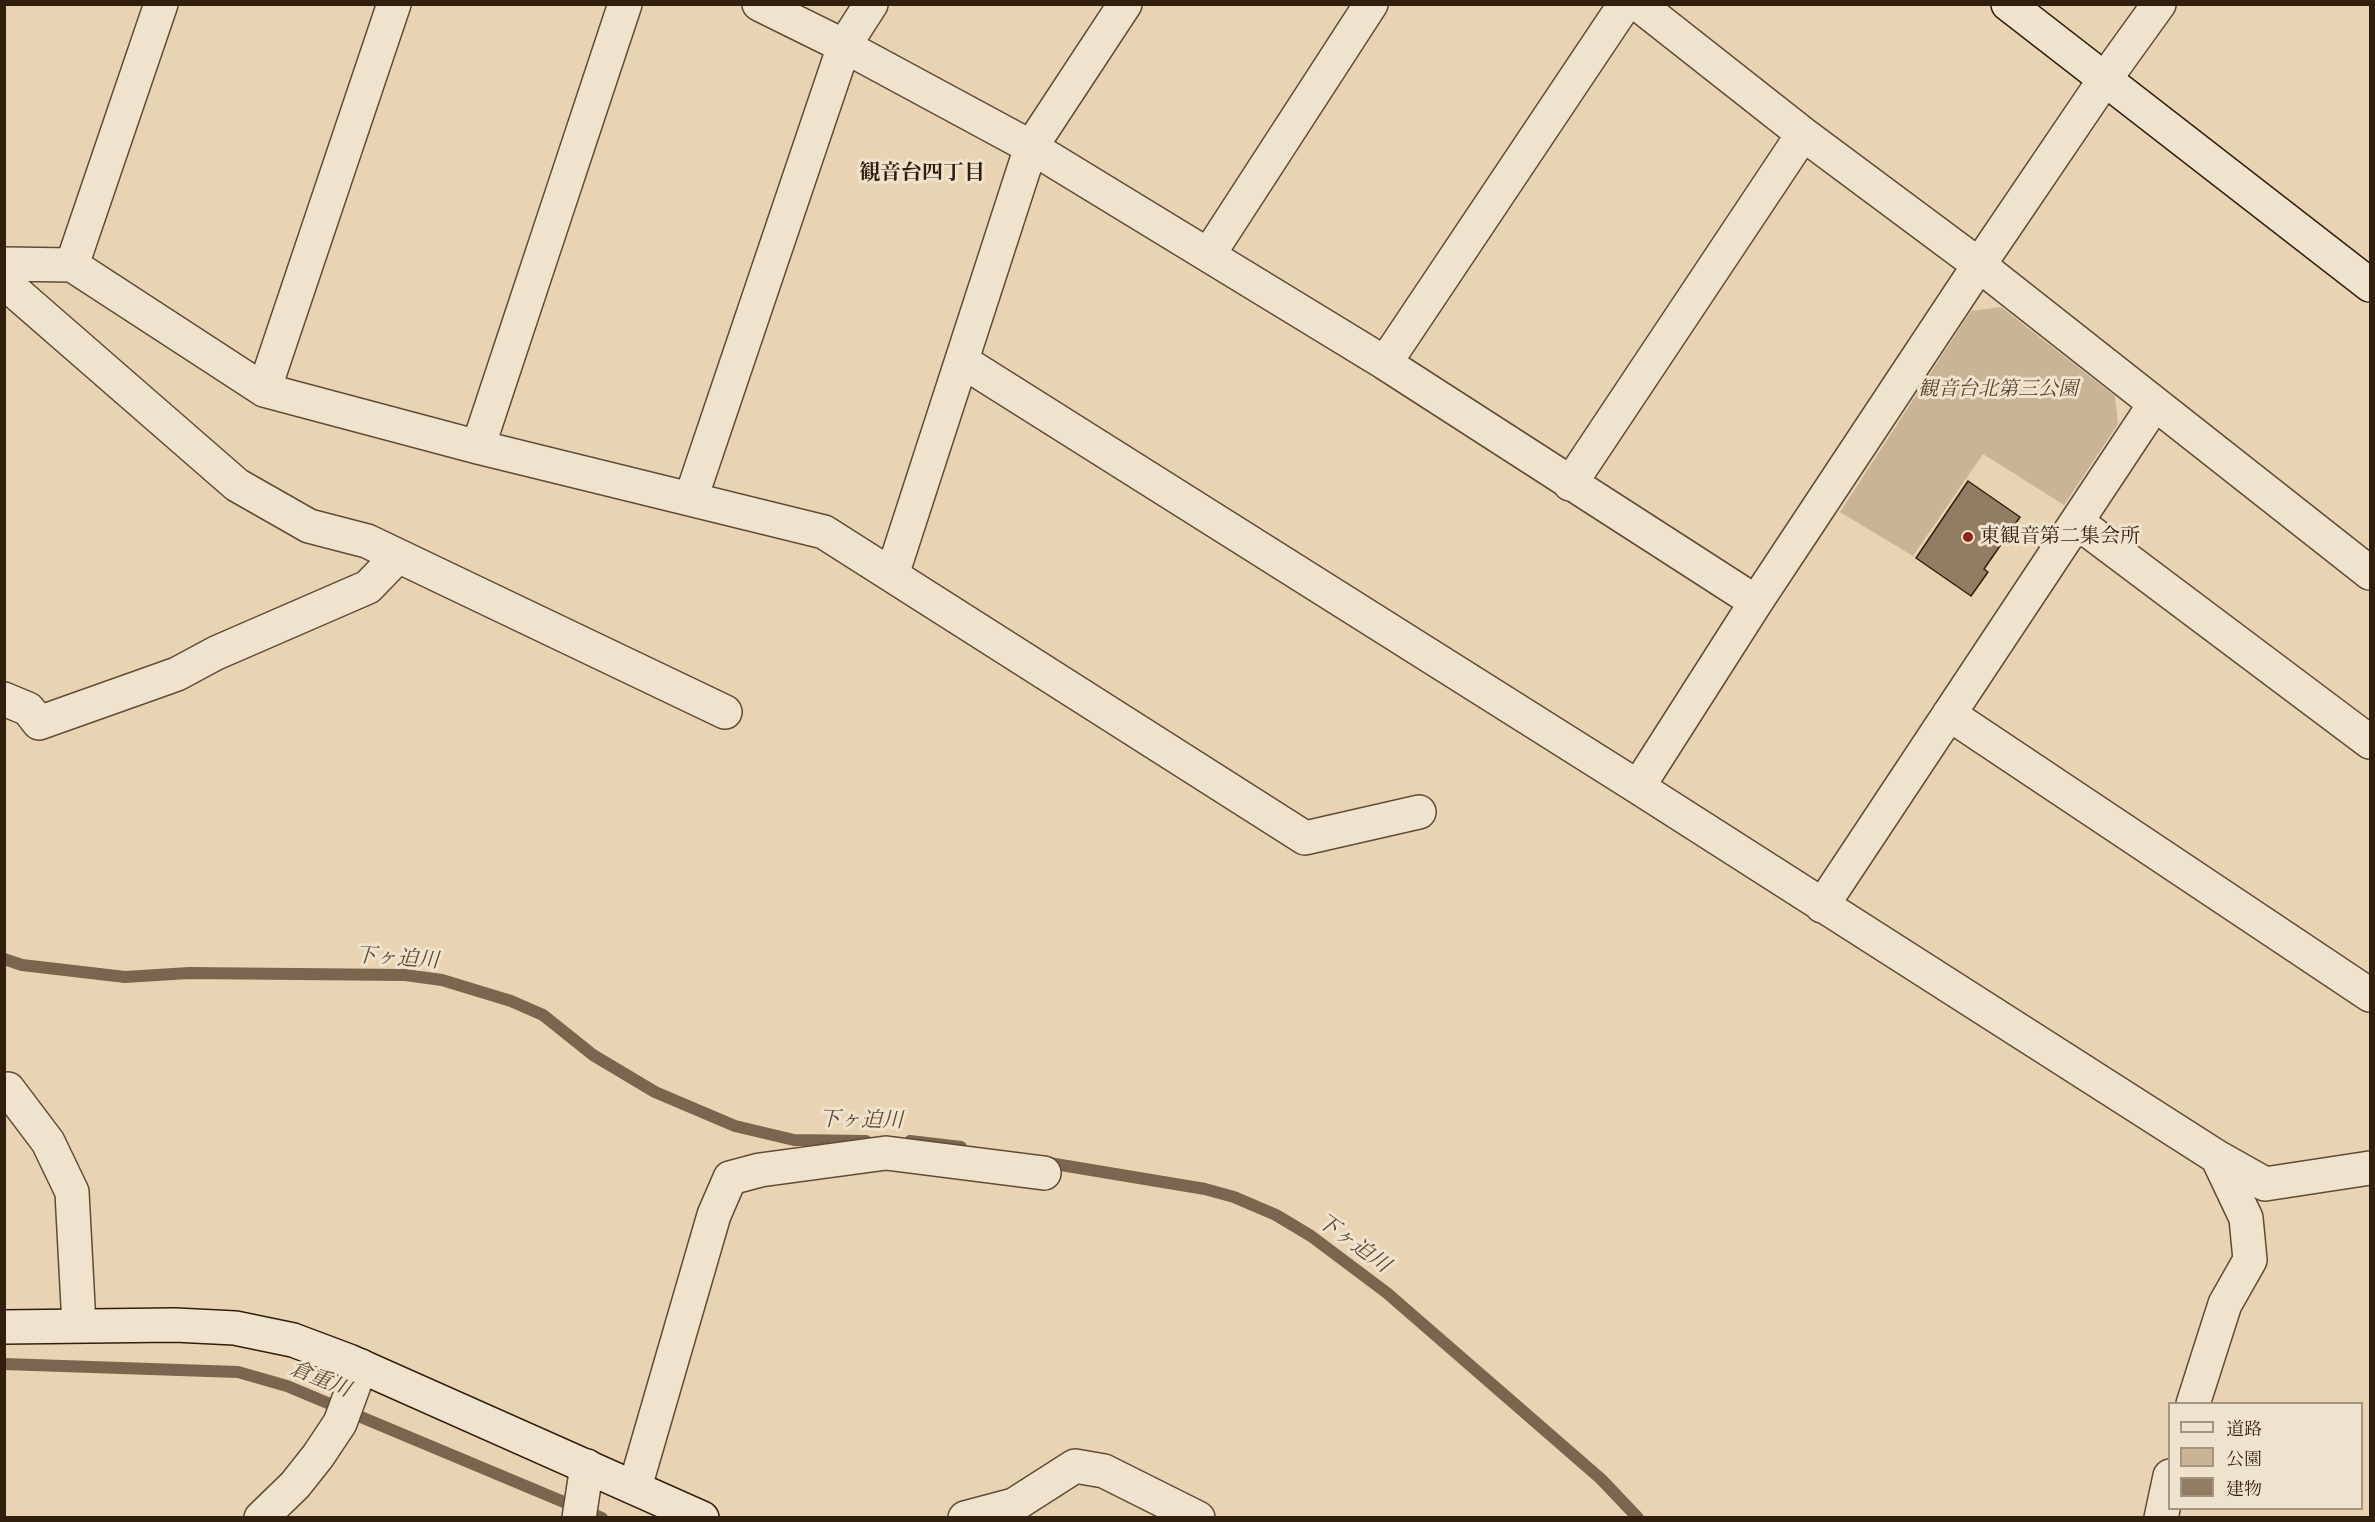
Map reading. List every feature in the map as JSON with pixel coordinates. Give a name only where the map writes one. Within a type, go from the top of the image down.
[{"type":"street","points":[[72,265],[161,4]]},
{"type":"street","points":[[264,390],[394,4]]},
{"type":"street","points":[[478,447],[625,4]]},
{"type":"street","points":[[759,4],[844,46],[1031,147],[1385,363],[1756,602]]},
{"type":"street","points":[[691,498],[844,46],[871,4]]},
{"type":"street","points":[[892,574],[1031,147],[1125,4]]},
{"type":"street","points":[[1209,254],[1371,4]]},
{"type":"street","points":[[1385,363],[1625,4]]},
{"type":"street","points":[[1638,4],[1803,134],[1979,265],[2370,573]]},
{"type":"street","points":[[2008,4],[2370,285]]},
{"type":"street","points":[[1638,787],[1756,602],[1979,265],[2105,79],[2159,4]]},
{"type":"street","points":[[1570,484],[1803,134]]},
{"type":"street","points":[[4,264],[72,265],[264,390],[478,447],[824,532],[1305,838],[1419,812]]},
{"type":"street","points":[[4,282],[237,485],[309,526],[367,541],[725,712]]},
{"type":"street","points":[[962,361],[1638,787],[2217,1157],[2265,1184],[2370,1168]]},
{"type":"street","points":[[1822,906],[2154,405]]},
{"type":"street","points":[[2077,522],[2370,742]]},
{"type":"street","points":[[4,699],[28,709],[39,723],[177,674],[216,653],[368,587],[398,556]]},
{"type":"street","points":[[1949,714],[2370,995]]},
{"type":"street","points":[[8,1089],[48,1142],[72,1192],[80,1325]]},
{"type":"street","points":[[635,1488],[714,1215],[730,1179],[760,1170],[886,1153],[1044,1173]]},
{"type":"street","points":[[2194,1402],[2225,1304],[2250,1260],[2246,1218],[2217,1157]]},
{"type":"street","points":[[4,1327],[175,1325],[235,1328],[293,1341],[361,1366],[702,1518]]},
{"type":"street","points":[[261,1518],[295,1485],[340,1423],[361,1366]]},
{"type":"street","points":[[579,1518],[586,1466]]},
{"type":"street","points":[[965,1518],[1014,1505],[1075,1466],[1104,1471],[1198,1518]]},
{"type":"street","points":[[2161,1518],[2168,1481]]},
{"type":"green space","name":"観音台北第三公園","points":[[2001,307],[2115,396],[2118,424],[2064,505],[1983,454],[1913,556],[1840,512],[1971,311]]},
{"type":"building","name":"東観音第二集会所","points":[[1968,481],[2020,517],[1984,569],[1988,572],[1971,596],[1916,558]]},
{"type":"waterway","name":"下ヶ迫川","points":[[4,959],[22,965],[125,977],[189,973],[405,975],[442,980],[511,1001],[543,1015],[593,1055],[655,1092],[735,1126],[794,1140],[866,1141]]},
{"type":"waterway","name":"下ヶ迫川","points":[[910,1141],[961,1147]]},
{"type":"waterway","name":"下ヶ迫川","points":[[1043,1162],[1205,1189],[1234,1197],[1276,1215],[1311,1236],[1387,1293],[1601,1479],[1638,1518]]},
{"type":"waterway","name":"倉重川","points":[[4,1364],[238,1372],[287,1386],[602,1518]]},
{"type":"place","name":"東観音第二集会所","points":[[1968,537]]},
{"type":"district","name":"観音台四丁目","points":[[922,174]]}]
